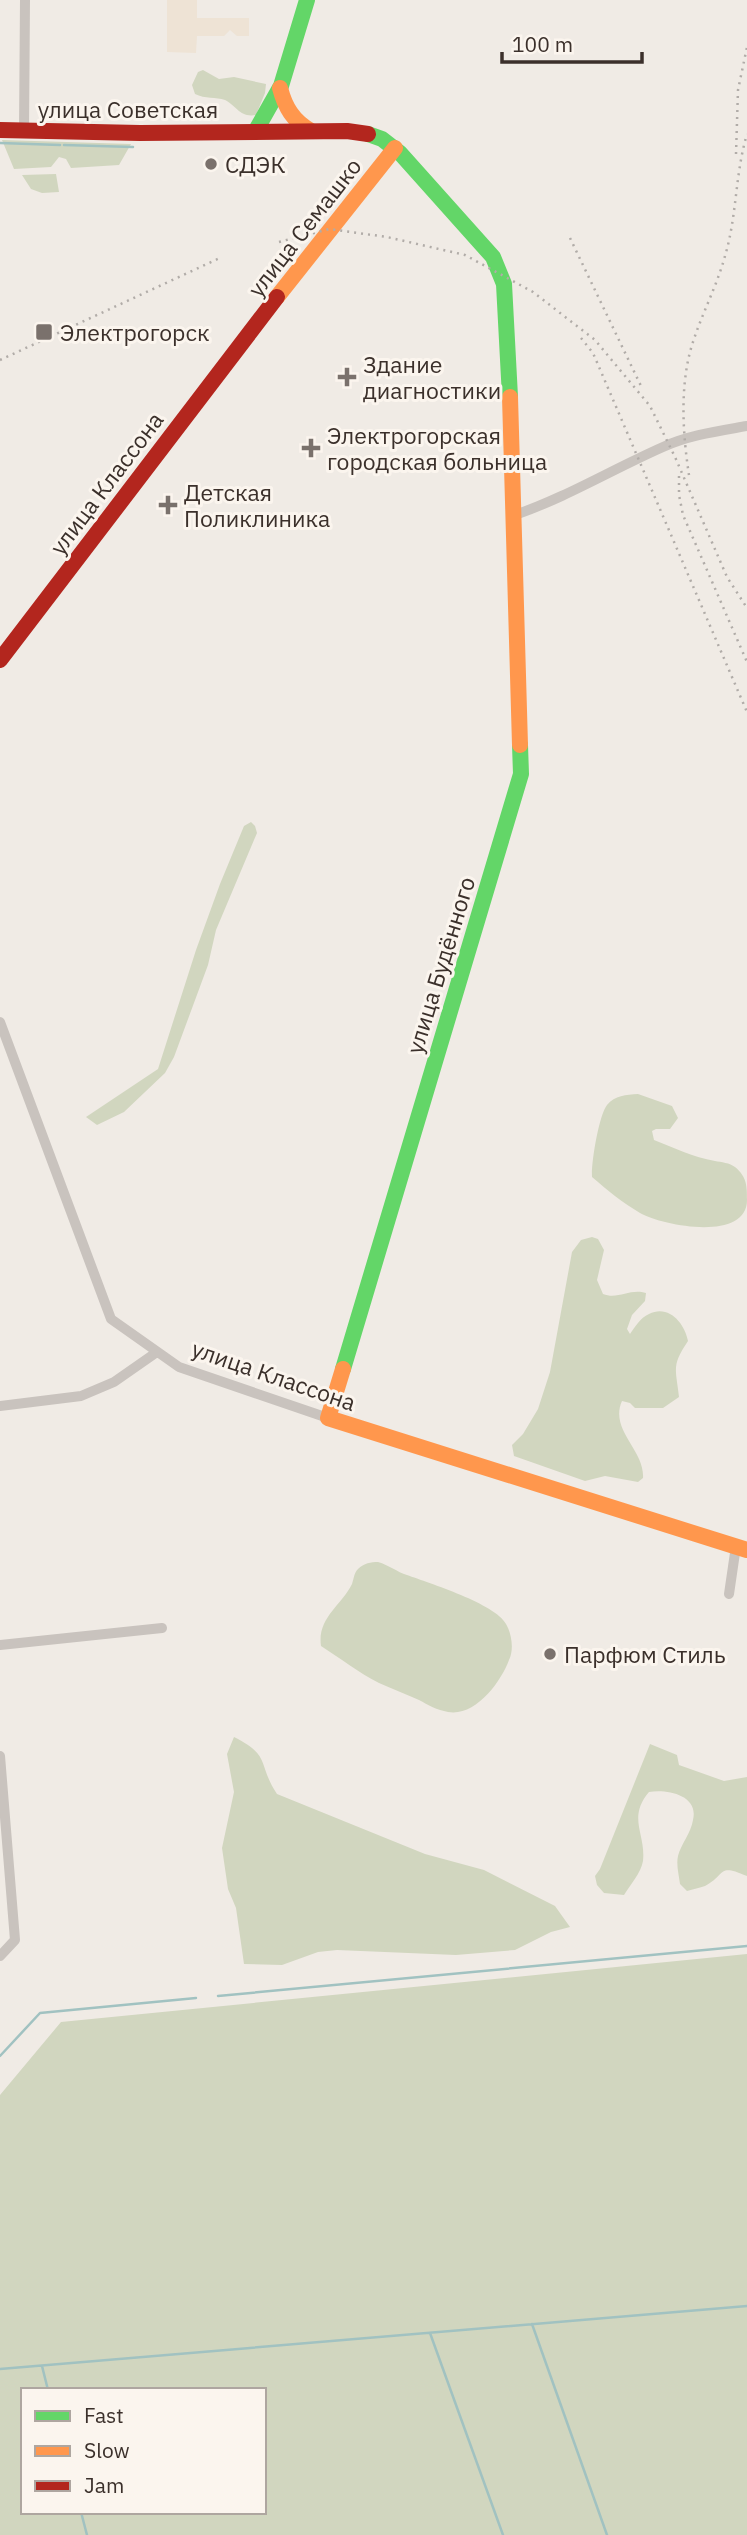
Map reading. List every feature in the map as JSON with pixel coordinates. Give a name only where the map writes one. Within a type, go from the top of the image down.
[{"type":"street","points":[[24,131],[25,0]]},
{"type":"street","points":[[255,132],[270,113],[280,88],[307,0]]},
{"type":"street","points":[[280,88],[284,103],[294,121],[311,131]]},
{"type":"street","name":"улица Советская","points":[[0,130],[139,133],[347,131],[372,134],[387,140],[395,148]]},
{"type":"street","name":"улица Семашко","points":[[248,335],[395,148]]},
{"type":"street","name":"улица Будённого","points":[[328,1418],[522,774],[515,515],[504,284],[493,257],[395,148]]},
{"type":"street","name":"улица Классона","points":[[0,660],[248,335]]},
{"type":"street","points":[[515,515],[543,505],[664,446],[747,426]]},
{"type":"street","name":"улица Классона","points":[[0,1021],[111,1319],[178,1367],[328,1418],[742,1548]]},
{"type":"street","points":[[0,1406],[81,1396],[114,1382],[157,1352]]},
{"type":"street","points":[[729,1594],[742,1548]]},
{"type":"street","points":[[0,1645],[162,1628]]},
{"type":"street","points":[[0,1756],[15,1940],[0,1956]]},
{"type":"green space","points":[[203,70],[219,79],[234,77],[266,84],[256,115],[246,115],[225,100],[195,94],[192,85],[198,72]]},
{"type":"green space","points":[[2,140],[131,144],[119,165],[71,168],[66,159],[59,157],[51,167],[14,169]]},
{"type":"green space","points":[[56,174],[59,192],[42,193],[31,189],[22,175]]},
{"type":"green space","points":[[251,822],[257,833],[216,930],[208,965],[174,1057],[165,1073],[124,1112],[97,1125],[86,1117],[158,1069],[220,884],[244,826]]},
{"type":"green space","points":[[638,1094],[672,1106],[678,1118],[670,1129],[652,1131],[654,1140],[691,1155],[731,1165],[742,1174],[747,1200],[743,1213],[734,1222],[702,1227],[684,1226],[651,1218],[627,1205],[592,1177],[596,1140],[604,1110],[617,1097]]},
{"type":"green space","points":[[592,1237],[598,1239],[604,1250],[597,1280],[603,1294],[614,1296],[646,1293],[645,1301],[632,1315],[627,1329],[630,1334],[646,1316],[663,1312],[680,1322],[688,1341],[677,1362],[679,1397],[663,1408],[635,1408],[622,1401],[620,1421],[642,1468],[643,1478],[638,1482],[605,1476],[585,1481],[514,1456],[512,1445],[523,1434],[538,1409],[550,1372],[572,1252],[581,1240]]},
{"type":"green space","points":[[378,1562],[476,1602],[500,1616],[506,1624],[512,1642],[511,1656],[500,1678],[477,1704],[458,1712],[436,1709],[372,1679],[321,1646],[326,1620],[347,1592],[357,1571],[365,1564]]},
{"type":"green space","points":[[234,1737],[259,1755],[277,1794],[425,1854],[484,1870],[555,1906],[570,1927],[551,1932],[515,1950],[456,1955],[337,1950],[318,1952],[282,1965],[244,1964],[236,1908],[228,1889],[222,1848],[234,1792],[227,1754]]},
{"type":"green space","points":[[650,1744],[677,1755],[679,1765],[724,1781],[747,1777],[747,1876],[726,1870],[705,1886],[687,1891],[680,1884],[677,1859],[692,1825],[694,1811],[686,1799],[672,1793],[656,1791],[649,1792],[639,1810],[643,1861],[635,1879],[624,1895],[604,1893],[597,1885],[595,1876]]},
{"type":"green space","points":[[747,1954],[747,2535],[0,2535],[0,2095],[61,2022]]},
{"type":"shaded area","points":[[167,0],[197,0],[197,18],[249,18],[249,36],[237,36],[230,30],[224,36],[197,36],[196,53],[167,52]]},
{"type":"waterway","points":[[0,143],[60,145]]},
{"type":"waterway","points":[[64,145],[133,147]]},
{"type":"waterway","points":[[218,1996],[747,1946]]},
{"type":"waterway","points":[[0,2056],[40,2013],[196,1998]]},
{"type":"waterway","points":[[0,2369],[747,2306]]},
{"type":"waterway","points":[[532,2324],[607,2535]]},
{"type":"waterway","points":[[430,2333],[503,2535]]},
{"type":"waterway","points":[[42,2366],[48,2388]]},
{"type":"waterway","points":[[82,2514],[87,2535]]},
{"type":"railway","points":[[736,154],[738,90],[747,47]]},
{"type":"railway","points":[[689,475],[684,414],[687,367],[729,241],[747,134]]},
{"type":"railway","points":[[279,242],[329,229],[387,237],[465,255],[533,292],[595,340],[650,406],[727,577],[747,608]]},
{"type":"railway","points":[[570,238],[641,386]]},
{"type":"railway","points":[[0,360],[222,257]]},
{"type":"railway","points":[[581,338],[593,353],[747,712]]},
{"type":"railway","points":[[679,476],[683,515],[747,662]]},
{"type":"traffic: fast","points":[[255,132],[281,86],[307,0]]},
{"type":"traffic: fast","points":[[368,134],[382,139],[400,153],[493,257],[504,284],[510,397]]},
{"type":"traffic: fast","points":[[343,1369],[521,774],[520,745]]},
{"type":"traffic: slow","points":[[280,88],[291,113],[311,131]]},
{"type":"traffic: slow","points":[[277,297],[395,148]]},
{"type":"traffic: slow","points":[[510,397],[520,745]]},
{"type":"traffic: slow","points":[[343,1369],[328,1418],[747,1550]]},
{"type":"traffic: jam","points":[[0,130],[140,133],[347,131],[368,134]]},
{"type":"traffic: jam","points":[[0,660],[277,297]]},
{"type":"place","name":"СДЭК","points":[[211,164]]},
{"type":"place","name":"Электрогорск","points":[[44,332]]},
{"type":"place","name":"Здание диагностики","points":[[347,377]]},
{"type":"place","name":"Электрогорская городская больница","points":[[311,448]]},
{"type":"place","name":"Детская Поликлиника","points":[[168,505]]},
{"type":"place","name":"Парфюм Стиль","points":[[550,1654]]}]
